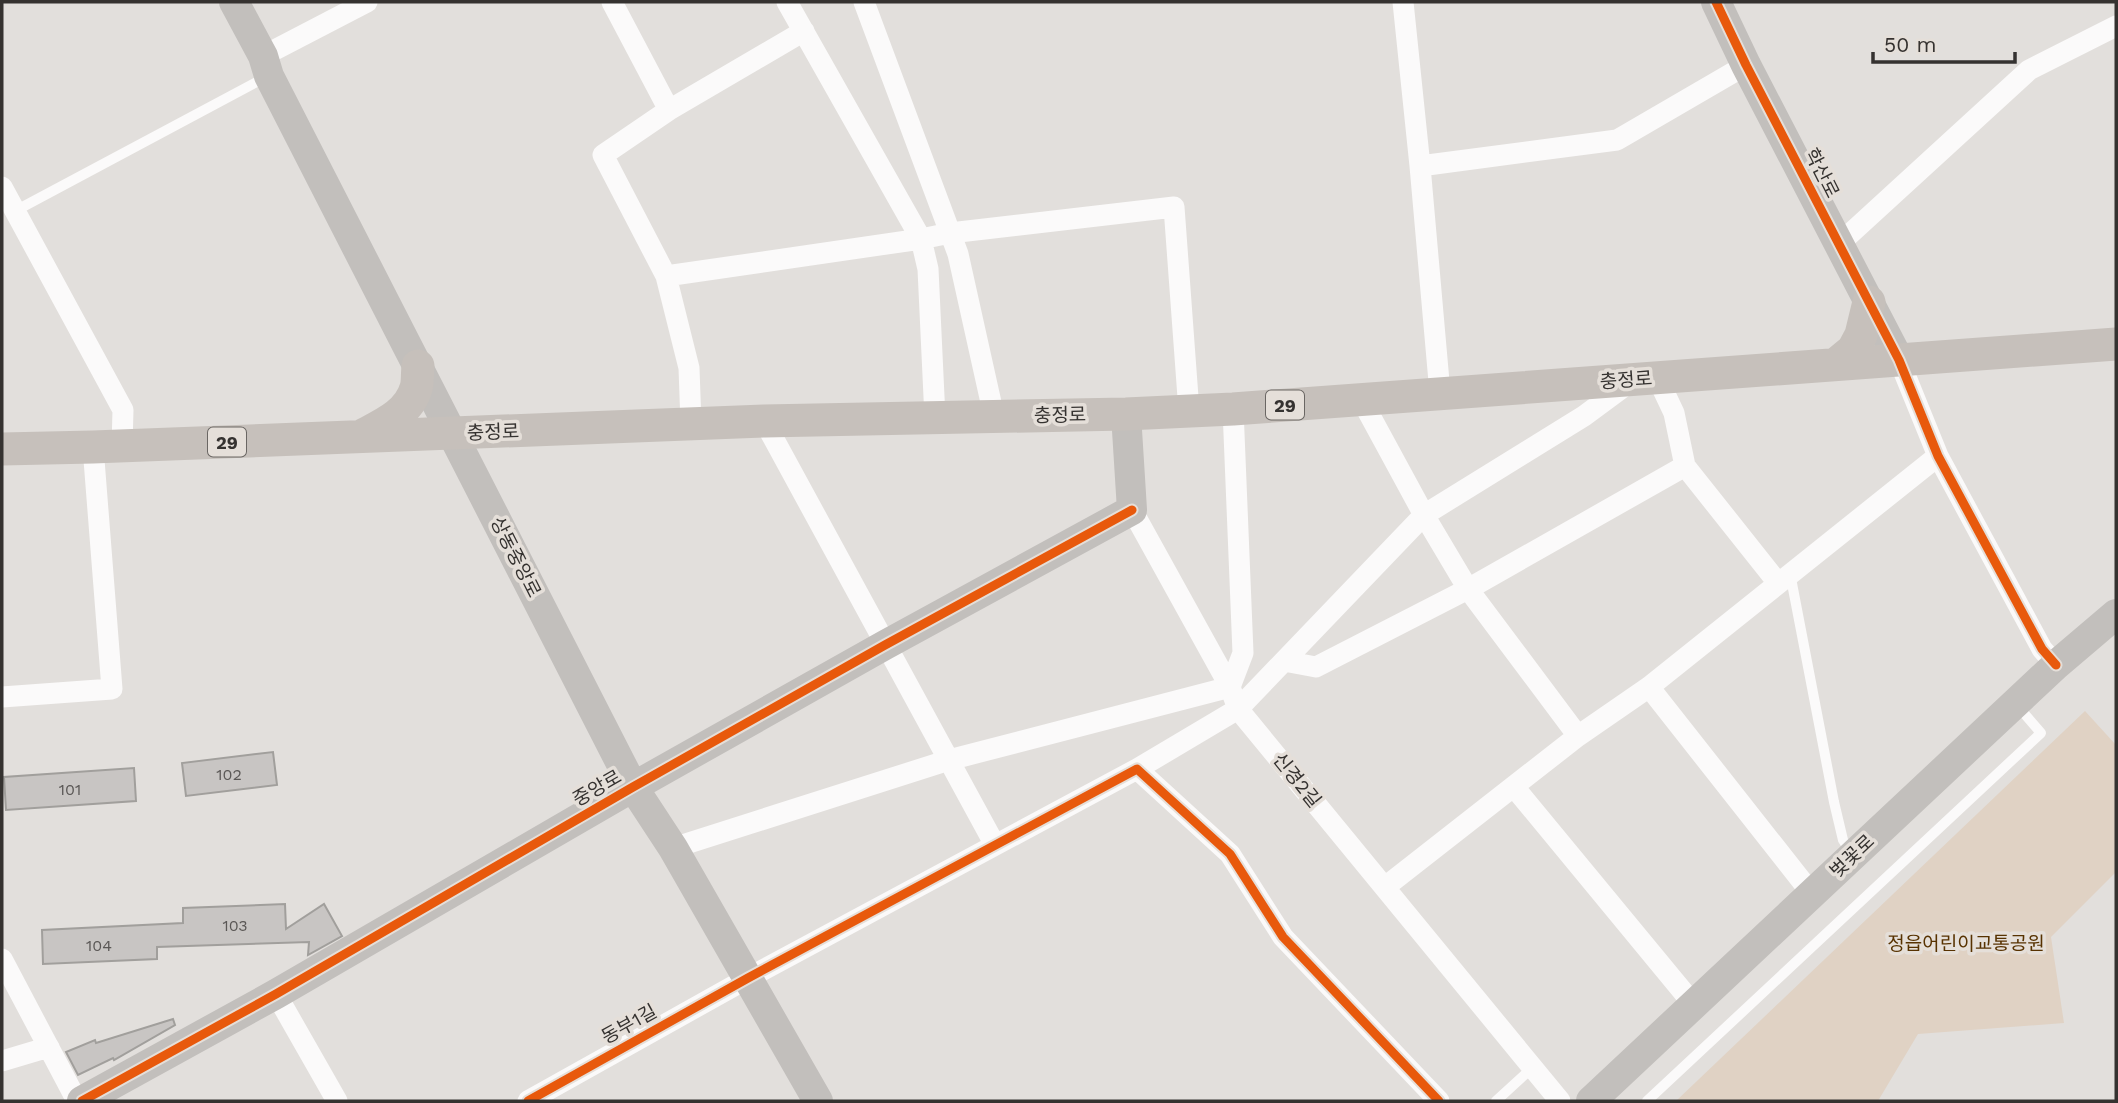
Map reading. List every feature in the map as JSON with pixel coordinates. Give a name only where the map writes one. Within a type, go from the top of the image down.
[{"type":"main road","points":[[1836,364],[1853,350],[1861,335],[1869,302]]},
{"type":"main road","name":"충정로","points":[[2,449],[764,421],[1126,414],[1233,409],[2116,344]]},
{"type":"main road","points":[[360,437],[394,418],[409,404],[417,387],[418,366]]},
{"type":"street","name":"상동중앙로","points":[[234,2],[633,787],[673,848],[818,1101]]},
{"type":"street","points":[[266,66],[367,2]]},
{"type":"street","points":[[612,2],[669,110]]},
{"type":"street","points":[[787,2],[921,239],[928,269],[935,418]]},
{"type":"street","points":[[864,2],[958,254],[994,416]]},
{"type":"street","points":[[1403,2],[1440,393]]},
{"type":"street","name":"학산로","points":[[1716,2],[1899,359]]},
{"type":"street","points":[[1839,244],[2029,70],[2116,26]]},
{"type":"street","points":[[691,424],[689,368],[666,276],[603,155],[669,110],[804,31]]},
{"type":"street","points":[[1420,166],[1617,140],[1746,65]]},
{"type":"street","points":[[2,187],[123,410],[108,447],[112,689],[2,697]]},
{"type":"street","points":[[666,276],[950,233],[1174,207],[1189,411]]},
{"type":"street","points":[[1899,359],[1938,456],[2042,649],[2056,665]]},
{"type":"street","points":[[1646,378],[1674,413],[1685,466],[1784,578]]},
{"type":"street","name":"동부1길","points":[[527,1101],[748,978],[1137,769],[1238,709],[1424,515],[1646,378]]},
{"type":"street","points":[[1361,399],[1468,589],[1578,736]]},
{"type":"street","points":[[673,848],[948,760],[1230,687],[1243,653],[1233,409]]},
{"type":"street","name":"신경2길","points":[[1126,414],[1132,510],[1230,687],[1238,709],[1560,1101]]},
{"type":"street","points":[[764,421],[995,845]]},
{"type":"street","points":[[1385,887],[1578,736],[1649,687],[1938,456]]},
{"type":"street","points":[[1284,661],[1316,667],[1468,589],[1685,466]]},
{"type":"street","name":"중앙로","points":[[80,1101],[276,994],[885,645],[1132,510]]},
{"type":"street","name":"벚꽃로","points":[[1592,1101],[2056,665],[2116,614]]},
{"type":"street","points":[[1649,687],[1812,894]]},
{"type":"street","points":[[1137,769],[1230,855],[1283,937],[1439,1101]]},
{"type":"street","points":[[1514,787],[1694,1005]]},
{"type":"street","points":[[2,959],[80,1101]]},
{"type":"street","points":[[276,994],[337,1101]]},
{"type":"street","points":[[2,1061],[49,1047]]},
{"type":"lane","points":[[15,211],[266,66]]},
{"type":"lane","points":[[1784,578],[1833,802],[1843,840],[1853,856]]},
{"type":"lane","points":[[1647,1101],[2041,733],[2015,704]]},
{"type":"lane","points":[[1496,1101],[1533,1067]]},
{"type":"green space","name":"정읍어린이교통공원","points":[[2085,711],[2116,745],[2116,872],[2051,937],[2064,1023],[1918,1034],[1878,1101],[1676,1101]]},
{"type":"building","points":[[273,752],[277,785],[186,796],[182,763]]},
{"type":"building","points":[[134,768],[136,801],[6,810],[4,777]]},
{"type":"building","points":[[285,904],[286,929],[324,904],[342,936],[308,955],[309,942],[157,947],[157,959],[43,964],[42,930],[183,923],[183,908]]},
{"type":"building","points":[[173,1019],[175,1025],[114,1060],[113,1058],[78,1075],[66,1052],[95,1040],[96,1043]]},
{"type":"cycle path","points":[[1716,2],[1899,360],[1938,456],[2042,649],[2056,665]]},
{"type":"cycle path","points":[[82,1101],[276,994],[885,645],[1132,510]]},
{"type":"cycle path","points":[[528,1101],[748,978],[1137,769],[1230,854],[1283,937],[1439,1101]]}]
